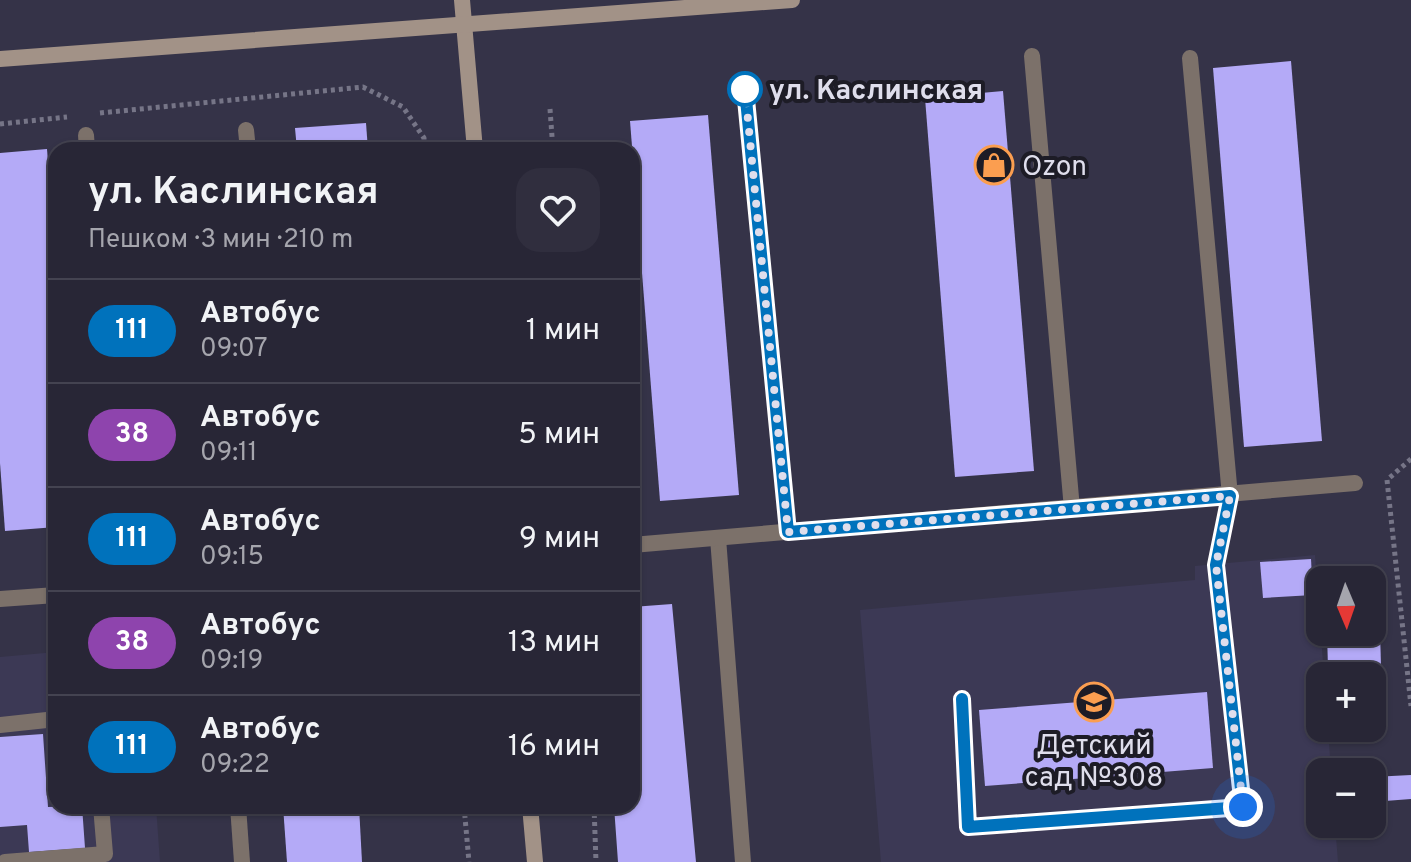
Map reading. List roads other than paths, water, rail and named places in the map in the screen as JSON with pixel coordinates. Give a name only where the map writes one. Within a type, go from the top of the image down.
[{"type":"main road","points":[[462,0],[474,142]]},
{"type":"main road","points":[[0,59],[792,0]]},
{"type":"main road","points":[[531,814],[535,862]]},
{"type":"lane","points":[[1032,56],[1072,509]]},
{"type":"lane","points":[[962,699],[968,827],[1243,807],[1216,565],[1230,496],[1190,58]]},
{"type":"lane","points":[[745,89],[788,532]]},
{"type":"lane","points":[[246,130],[247,142]]},
{"type":"lane","points":[[640,544],[1355,483]]},
{"type":"lane","points":[[718,538],[743,862]]},
{"type":"lane","points":[[0,599],[48,596]]},
{"type":"lane","points":[[0,725],[48,720]]},
{"type":"lane","points":[[5,862],[105,854],[102,814]]},
{"type":"lane","points":[[239,814],[242,862]]},
{"type":"place","name":"ул. Каслинская","points":[[745,89]]},
{"type":"place","name":"Ozon","points":[[994,165]]},
{"type":"place","name":"Детский сад №308","points":[[1094,702]]}]
